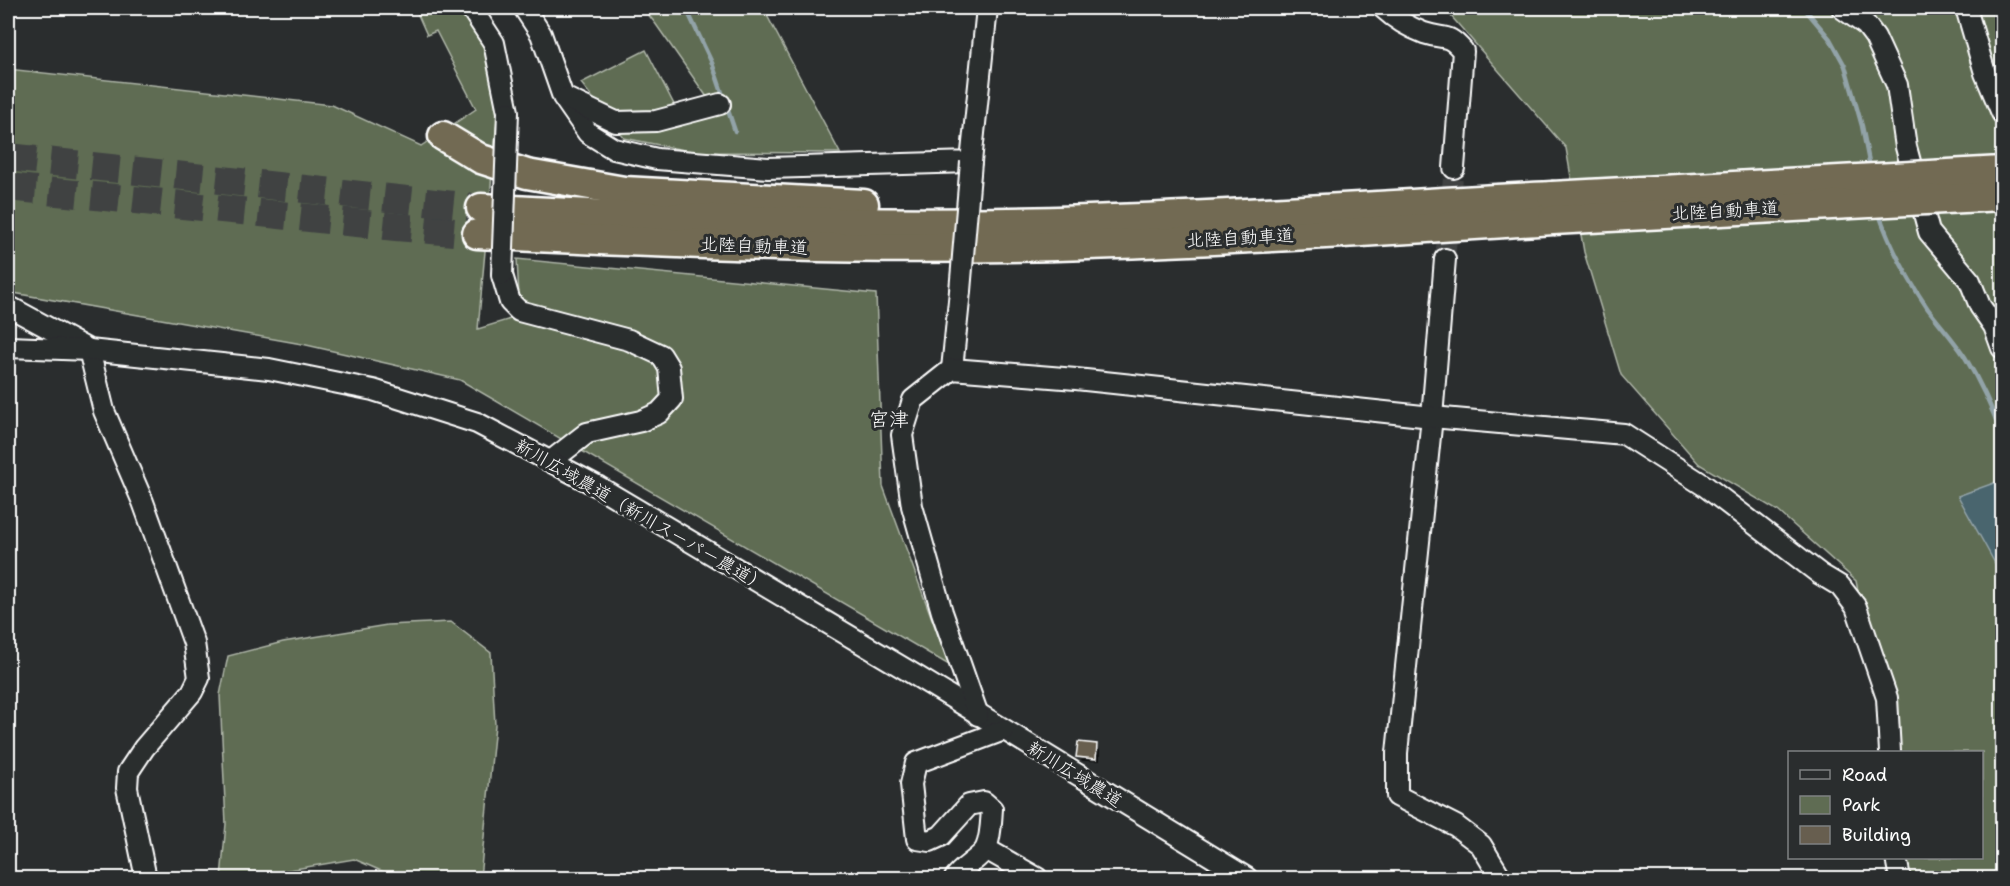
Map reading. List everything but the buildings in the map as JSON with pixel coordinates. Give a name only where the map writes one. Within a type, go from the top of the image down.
[{"type":"highway","points":[[443,136],[481,159],[526,174],[624,191],[939,207],[1372,206]]},
{"type":"highway","name":"北陸自動車道","points":[[2002,171],[1552,208],[1222,240],[1086,245],[834,248],[711,244],[479,221],[1088,220],[1372,206],[1552,208],[2002,196]]},
{"type":"street","points":[[471,8],[494,43],[508,112],[502,275],[510,302],[519,311],[629,340],[661,355],[669,368],[672,399],[659,413],[641,421],[587,433],[551,461]]},
{"type":"street","points":[[524,8],[541,34],[563,97],[588,133],[614,149],[657,159],[768,168],[971,162]]},
{"type":"street","points":[[952,369],[987,8]]},
{"type":"street","points":[[1383,8],[1399,22],[1426,34],[1452,39],[1463,51],[1454,168]]},
{"type":"street","points":[[1842,8],[1866,25],[1880,47],[1897,85],[1906,147],[1929,232],[1970,281],[1980,306],[1994,326],[2002,348]]},
{"type":"street","points":[[1966,8],[1985,73],[2002,113]]},
{"type":"street","points":[[563,97],[616,122],[656,122],[720,104]]},
{"type":"street","points":[[1445,259],[1396,753],[1397,796],[1456,826],[1481,845],[1501,879]]},
{"type":"street","points":[[8,306],[89,350],[104,411],[143,502],[194,643],[199,678],[192,692],[144,748],[128,772],[127,788],[147,879]]},
{"type":"street","name":"新川広域農道（新川スーパー農道）","points":[[8,347],[89,350],[269,369],[373,390],[477,423],[599,487],[904,669]]},
{"type":"street","points":[[978,715],[942,612],[912,506],[902,435],[913,400],[952,369],[1624,434],[1705,486],[1820,574],[1840,586],[1856,607],[1887,698],[1890,751]]},
{"type":"street","name":"新川広域農道","points":[[904,669],[1247,879]]},
{"type":"street","points":[[955,879],[959,872],[986,849],[992,809],[984,802],[969,805],[941,836],[930,841],[917,839],[911,784],[916,763],[1004,730]]},
{"type":"street","points":[[986,849],[1037,879]]},
{"type":"street","points":[[1896,859],[1900,879]]},
{"type":"green space","points":[[415,8],[478,8],[503,52],[478,329],[520,316],[517,259],[876,294],[883,486],[949,665],[460,380],[302,344],[8,292],[8,69],[332,105],[421,146],[476,109],[436,31],[427,35]]},
{"type":"green space","points":[[643,8],[763,8],[840,153],[694,152],[624,138],[581,83],[646,50],[682,120],[714,107]]},
{"type":"green space","points":[[1444,8],[2002,8],[2002,878],[1903,878],[1903,859],[1983,859],[1983,751],[1891,751],[1856,581],[1778,511],[1699,464],[1621,375],[1584,252],[1566,148]]},
{"type":"green space","points":[[451,622],[491,653],[495,725],[480,878],[391,878],[386,873],[354,859],[241,878],[221,878],[226,824],[220,695],[228,656],[283,642],[387,625]]},
{"type":"green space","points":[[1324,872],[1344,878],[1274,878]]},
{"type":"water","points":[[2002,480],[2002,576],[1958,496]]},
{"type":"waterway","points":[[686,8],[712,63],[735,131]]},
{"type":"waterway","points":[[1804,8],[1830,39],[1845,66],[1862,126],[1870,167]]},
{"type":"waterway","points":[[1878,211],[1906,274],[1928,309],[1965,357],[2002,435]]},
{"type":"tunnel","points":[[8,157],[481,208]]},
{"type":"tunnel","points":[[1445,259],[1454,168]]},
{"type":"tunnel","points":[[8,187],[477,234]]},
{"type":"district","name":"宮津","points":[[889,419]]}]
